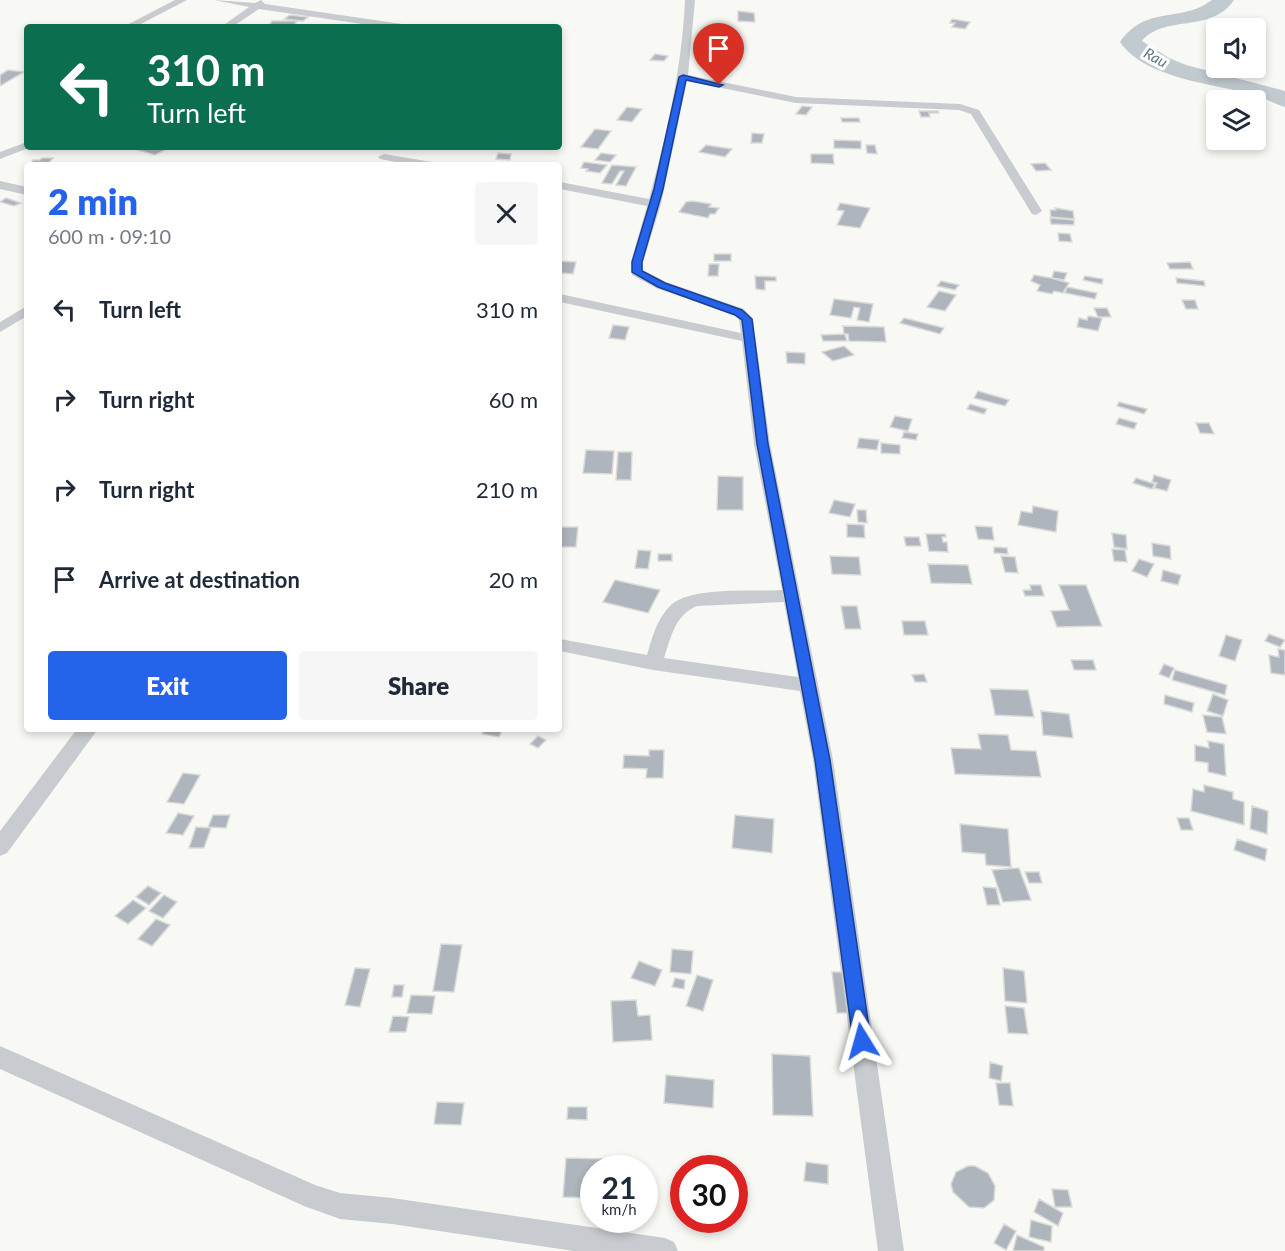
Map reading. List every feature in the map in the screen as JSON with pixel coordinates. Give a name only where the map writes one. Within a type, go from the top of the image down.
[{"type":"street","points":[[134,24],[182,0]]},
{"type":"street","points":[[219,0],[381,24]]},
{"type":"street","points":[[230,24],[255,6],[268,0]]},
{"type":"street","points":[[690,0],[683,77],[655,204],[637,262],[637,272],[661,285],[739,312],[747,319],[762,444],[823,760],[891,1251]]},
{"type":"street","points":[[683,77],[796,100],[960,107],[971,110],[975,112],[1011,167],[1036,211]]},
{"type":"street","points":[[0,156],[24,146]]},
{"type":"street","points":[[384,156],[416,162]]},
{"type":"street","points":[[0,185],[24,190]]},
{"type":"street","points":[[562,186],[655,204]]},
{"type":"street","points":[[562,298],[750,339]]},
{"type":"street","points":[[0,328],[24,312]]},
{"type":"street","points":[[653,663],[672,612],[683,603],[695,600],[790,596]]},
{"type":"street","points":[[562,645],[653,663],[808,685]]},
{"type":"street","points":[[0,847],[86,732]]},
{"type":"street","points":[[0,1057],[313,1197],[340,1206],[392,1211],[665,1251]]},
{"type":"building","points":[[738,11],[754,13],[755,22],[738,21]]},
{"type":"building","points":[[290,15],[308,17],[303,21],[284,19]]},
{"type":"building","points":[[952,19],[970,22],[965,29],[952,27],[955,23],[950,23]]},
{"type":"building","points":[[272,21],[297,21],[295,24],[270,24]]},
{"type":"building","points":[[655,54],[668,56],[664,61],[650,60]]},
{"type":"building","points":[[8,70],[24,72],[0,86],[0,75]]},
{"type":"building","points":[[802,106],[812,107],[806,115],[796,114]]},
{"type":"building","points":[[627,107],[642,109],[632,122],[617,120]]},
{"type":"building","points":[[919,111],[938,111],[939,113],[929,113],[930,117],[921,117]]},
{"type":"building","points":[[841,118],[859,118],[860,122],[842,122]]},
{"type":"building","points":[[595,129],[611,131],[598,149],[581,147]]},
{"type":"building","points":[[752,133],[764,134],[762,143],[751,143]]},
{"type":"building","points":[[834,140],[861,141],[861,149],[834,148]]},
{"type":"building","points":[[706,145],[732,149],[725,157],[699,152]]},
{"type":"building","points":[[866,145],[875,145],[877,154],[867,153]]},
{"type":"building","points":[[138,150],[165,150],[155,155]]},
{"type":"building","points":[[498,153],[511,154],[510,160],[496,159]]},
{"type":"building","points":[[601,153],[616,155],[610,162],[595,160]]},
{"type":"building","points":[[811,154],[833,154],[834,164],[811,163]]},
{"type":"building","points":[[53,158],[50,162],[31,162]]},
{"type":"building","points":[[584,162],[607,165],[600,173],[581,168]]},
{"type":"building","points":[[1045,163],[1051,170],[1036,171],[1031,164]]},
{"type":"building","points":[[612,165],[636,167],[626,186],[616,185],[624,171],[620,171],[612,184],[602,183]]},
{"type":"building","points":[[6,198],[21,203],[14,206],[0,202]]},
{"type":"building","points":[[686,202],[711,204],[709,207],[719,208],[708,218],[679,212]]},
{"type":"building","points":[[840,203],[870,208],[860,228],[837,225],[844,211],[837,210]]},
{"type":"building","points":[[1055,208],[1073,211],[1074,219],[1051,217],[1050,210],[1056,210]]},
{"type":"building","points":[[1050,218],[1074,220],[1074,225],[1051,224]]},
{"type":"building","points":[[1058,233],[1070,234],[1072,242],[1059,241]]},
{"type":"building","points":[[714,254],[731,254],[731,261],[714,261]]},
{"type":"building","points":[[562,261],[576,262],[573,274],[562,273]]},
{"type":"building","points":[[1190,262],[1193,269],[1170,269],[1167,263]]},
{"type":"building","points":[[709,264],[719,264],[718,276],[708,276]]},
{"type":"building","points":[[1054,271],[1067,273],[1064,280],[1052,278]]},
{"type":"building","points":[[1034,275],[1069,283],[1063,293],[1054,291],[1052,294],[1037,291],[1040,285],[1031,281]]},
{"type":"building","points":[[755,276],[776,277],[776,281],[765,281],[765,290],[756,289]]},
{"type":"building","points":[[1085,276],[1103,279],[1102,284],[1083,280]]},
{"type":"building","points":[[1176,278],[1204,281],[1205,286],[1177,283]]},
{"type":"building","points":[[941,281],[959,285],[955,290],[937,286]]},
{"type":"building","points":[[1067,287],[1097,293],[1095,299],[1065,293]]},
{"type":"building","points":[[939,291],[956,295],[945,311],[927,307]]},
{"type":"building","points":[[834,299],[873,304],[869,322],[857,320],[860,308],[854,307],[851,318],[830,315]]},
{"type":"building","points":[[1182,300],[1195,300],[1198,309],[1186,309]]},
{"type":"building","points":[[1094,308],[1107,308],[1111,317],[1098,317]]},
{"type":"building","points":[[1088,316],[1102,318],[1098,331],[1077,327],[1079,318],[1087,320]]},
{"type":"building","points":[[904,318],[944,328],[940,334],[900,323]]},
{"type":"building","points":[[613,325],[629,327],[625,340],[609,338]]},
{"type":"building","points":[[843,326],[884,327],[886,342],[849,341],[848,334],[844,334]]},
{"type":"building","points":[[845,334],[847,341],[823,341],[821,335]]},
{"type":"building","points":[[844,346],[854,355],[833,361],[822,352]]},
{"type":"building","points":[[786,352],[805,353],[805,364],[787,363]]},
{"type":"building","points":[[978,391],[1009,400],[1005,406],[974,398]]},
{"type":"building","points":[[1119,402],[1147,409],[1144,414],[1117,406]]},
{"type":"building","points":[[970,404],[987,409],[984,414],[967,409]]},
{"type":"building","points":[[895,416],[912,419],[908,431],[890,427]]},
{"type":"building","points":[[1119,418],[1137,423],[1134,429],[1116,424]]},
{"type":"building","points":[[1196,423],[1209,423],[1214,434],[1200,433]]},
{"type":"building","points":[[904,432],[918,434],[916,440],[902,438]]},
{"type":"building","points":[[859,438],[879,440],[877,450],[857,448]]},
{"type":"building","points":[[881,443],[900,445],[900,454],[881,453]]},
{"type":"building","points":[[586,450],[614,451],[612,474],[583,473]]},
{"type":"building","points":[[618,452],[632,452],[631,480],[616,480]]},
{"type":"building","points":[[1154,475],[1171,480],[1167,491],[1154,488],[1157,483],[1152,482]]},
{"type":"building","points":[[718,476],[743,477],[743,510],[717,510]]},
{"type":"building","points":[[1136,478],[1155,484],[1152,489],[1133,483]]},
{"type":"building","points":[[834,500],[855,504],[850,517],[829,513]]},
{"type":"building","points":[[1033,506],[1058,511],[1056,532],[1018,525],[1021,511],[1032,513]]},
{"type":"building","points":[[857,510],[866,510],[867,523],[858,522]]},
{"type":"building","points":[[847,524],[864,525],[865,538],[847,537]]},
{"type":"building","points":[[975,526],[992,527],[994,540],[978,539]]},
{"type":"building","points":[[562,527],[578,527],[576,547],[562,547]]},
{"type":"building","points":[[1112,533],[1126,535],[1127,549],[1114,547]]},
{"type":"building","points":[[926,534],[945,534],[946,537],[942,537],[943,542],[947,542],[948,552],[929,551]]},
{"type":"building","points":[[904,537],[919,537],[921,546],[906,546]]},
{"type":"building","points":[[1152,543],[1170,546],[1171,559],[1153,556]]},
{"type":"building","points":[[994,547],[1007,548],[1008,554],[994,553]]},
{"type":"building","points":[[1112,549],[1125,550],[1127,562],[1114,561]]},
{"type":"building","points":[[638,550],[651,551],[648,569],[635,568]]},
{"type":"building","points":[[658,554],[672,554],[672,561],[658,561]]},
{"type":"building","points":[[830,556],[859,557],[861,575],[832,574]]},
{"type":"building","points":[[1001,556],[1015,557],[1018,573],[1005,572]]},
{"type":"building","points":[[1139,559],[1154,564],[1147,577],[1132,571]]},
{"type":"building","points":[[928,564],[968,565],[972,584],[931,583]]},
{"type":"building","points":[[1163,570],[1181,575],[1178,585],[1161,581]]},
{"type":"building","points":[[615,580],[660,590],[648,613],[603,602]]},
{"type":"building","points":[[1030,585],[1041,585],[1044,596],[1025,596],[1023,590],[1031,590]]},
{"type":"building","points":[[1059,585],[1086,585],[1102,626],[1057,627],[1051,611],[1069,610]]},
{"type":"building","points":[[841,606],[857,606],[861,629],[845,629]]},
{"type":"building","points":[[902,621],[925,621],[928,635],[904,635]]},
{"type":"building","points":[[1269,634],[1285,640],[1280,647],[1265,641]]},
{"type":"building","points":[[1226,635],[1242,640],[1235,661],[1219,656]]},
{"type":"building","points":[[1278,649],[1285,650],[1285,675],[1271,673],[1269,655],[1279,657]]},
{"type":"building","points":[[1071,660],[1093,660],[1096,670],[1074,670]]},
{"type":"building","points":[[1164,664],[1174,668],[1169,678],[1159,674]]},
{"type":"building","points":[[1175,670],[1227,685],[1225,695],[1172,680]]},
{"type":"building","points":[[924,674],[927,682],[915,682],[912,675]]},
{"type":"building","points":[[990,689],[1028,690],[1034,717],[995,715]]},
{"type":"building","points":[[1213,694],[1228,700],[1223,716],[1207,711]]},
{"type":"building","points":[[1165,695],[1194,703],[1192,712],[1164,704]]},
{"type":"building","points":[[1041,711],[1069,714],[1073,738],[1043,735]]},
{"type":"building","points":[[1203,715],[1222,717],[1226,734],[1207,732]]},
{"type":"building","points":[[483,732],[502,732],[499,737],[482,734]]},
{"type":"building","points":[[978,734],[1008,735],[1011,750],[1036,751],[1041,777],[955,774],[951,748],[981,749]]},
{"type":"building","points":[[538,736],[546,740],[538,748],[530,744]]},
{"type":"building","points":[[1208,741],[1224,744],[1226,776],[1208,772],[1208,763],[1195,761],[1195,745],[1209,748]]},
{"type":"building","points":[[649,750],[664,750],[663,778],[646,778],[647,769],[623,768],[624,755],[649,756]]},
{"type":"building","points":[[183,773],[200,775],[184,804],[167,802]]},
{"type":"building","points":[[1204,785],[1233,792],[1233,799],[1244,802],[1244,825],[1191,811],[1193,789],[1204,792]]},
{"type":"building","points":[[1252,806],[1268,811],[1267,834],[1250,829]]},
{"type":"building","points":[[178,813],[194,816],[183,835],[166,833]]},
{"type":"building","points":[[213,815],[230,815],[226,828],[208,827]]},
{"type":"building","points":[[735,815],[774,819],[772,853],[732,848]]},
{"type":"building","points":[[1177,818],[1189,818],[1193,830],[1181,830]]},
{"type":"building","points":[[960,824],[1008,829],[1011,867],[986,865],[985,854],[962,852]]},
{"type":"building","points":[[196,827],[211,828],[204,848],[189,848]]},
{"type":"building","points":[[1237,839],[1267,849],[1265,861],[1234,850]]},
{"type":"building","points":[[1019,868],[1031,900],[1003,902],[992,870]]},
{"type":"building","points":[[1025,872],[1039,872],[1042,883],[1029,883]]},
{"type":"building","points":[[148,886],[161,893],[149,905],[136,897]]},
{"type":"building","points":[[983,887],[996,888],[1000,905],[987,905]]},
{"type":"building","points":[[164,895],[177,902],[163,918],[149,911]]},
{"type":"building","points":[[133,900],[146,908],[128,924],[115,916]]},
{"type":"building","points":[[156,919],[170,925],[152,946],[138,939]]},
{"type":"building","points":[[441,944],[462,945],[454,992],[433,991]]},
{"type":"building","points":[[672,949],[693,951],[691,974],[670,972]]},
{"type":"building","points":[[639,961],[662,970],[655,986],[631,978]]},
{"type":"building","points":[[355,968],[370,969],[360,1007],[345,1005]]},
{"type":"building","points":[[1003,968],[1024,971],[1027,1003],[1005,1001]]},
{"type":"building","points":[[832,972],[849,972],[854,1013],[837,1013]]},
{"type":"building","points":[[697,975],[713,980],[703,1011],[686,1006]]},
{"type":"building","points":[[675,978],[685,980],[684,989],[672,987]]},
{"type":"building","points":[[394,985],[404,985],[402,997],[392,997]]},
{"type":"building","points":[[411,995],[435,996],[432,1014],[407,1013]]},
{"type":"building","points":[[636,1000],[638,1016],[650,1015],[652,1040],[613,1042],[611,1001]]},
{"type":"building","points":[[1005,1006],[1024,1008],[1028,1034],[1008,1033]]},
{"type":"building","points":[[393,1016],[409,1017],[406,1032],[389,1032]]},
{"type":"building","points":[[772,1054],[810,1056],[813,1116],[773,1115]]},
{"type":"building","points":[[990,1062],[1003,1066],[1001,1081],[989,1078]]},
{"type":"building","points":[[666,1075],[714,1080],[713,1108],[664,1103]]},
{"type":"building","points":[[996,1083],[1010,1083],[1013,1106],[999,1105]]},
{"type":"building","points":[[437,1102],[464,1103],[461,1125],[434,1124]]},
{"type":"building","points":[[568,1107],[587,1107],[587,1120],[567,1119]]},
{"type":"building","points":[[566,1158],[580,1158],[580,1198],[563,1197]]},
{"type":"building","points":[[806,1162],[828,1165],[828,1184],[804,1181]]},
{"type":"building","points":[[968,1166],[975,1166],[988,1173],[995,1186],[994,1200],[984,1208],[969,1207],[953,1192],[951,1184],[956,1172]]},
{"type":"building","points":[[1052,1189],[1068,1190],[1072,1207],[1055,1207]]},
{"type":"building","points":[[1039,1199],[1063,1213],[1058,1226],[1034,1212]]},
{"type":"building","points":[[1031,1220],[1052,1226],[1051,1242],[1029,1237]]},
{"type":"building","points":[[1004,1224],[1016,1231],[1006,1250],[994,1243]]},
{"type":"building","points":[[1017,1235],[1044,1247],[1044,1251],[1013,1251]]},
{"type":"waterway","name":"Rau","points":[[1224,0],[1204,14],[1153,24],[1144,28],[1131,42],[1145,53],[1178,70],[1270,93],[1285,100]]},
{"type":"route","points":[[719,85],[683,77],[655,204],[637,262],[637,272],[661,285],[739,312],[747,319],[762,444],[823,760],[862,1041]]}]
